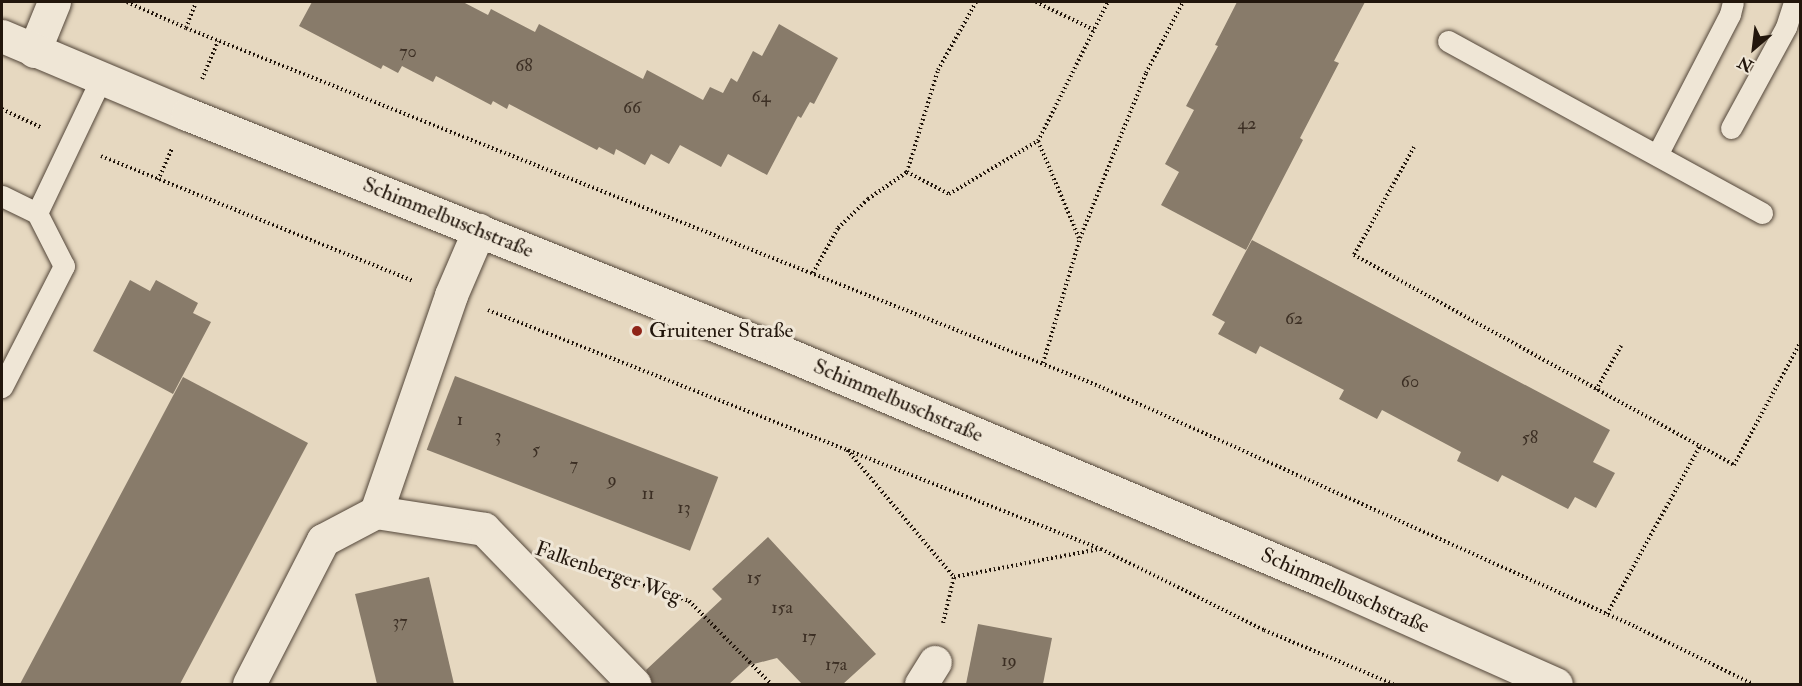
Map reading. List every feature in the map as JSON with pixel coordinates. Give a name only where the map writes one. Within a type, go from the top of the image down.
[{"type":"main road","points":[[2,36],[34,51],[54,2]]},
{"type":"main road","name":"Schimmelbuschstraße","points":[[34,51],[794,357],[1322,580],[1556,684]]},
{"type":"main road","points":[[249,684],[323,540],[376,512],[452,295],[479,231]]},
{"type":"main road","name":"Falkenberger Weg","points":[[376,512],[484,529],[634,684]]},
{"type":"lane","points":[[1657,155],[1730,14],[1733,2]]},
{"type":"lane","points":[[1731,128],[1786,27],[1794,2]]},
{"type":"lane","points":[[1448,41],[1762,213]]},
{"type":"lane","points":[[37,213],[101,79]]},
{"type":"lane","points":[[2,196],[37,213],[64,266],[2,387]]},
{"type":"path","points":[[127,2],[186,28],[1099,386],[1607,614],[1753,684]]},
{"type":"path","points":[[186,28],[196,2]]},
{"type":"path","points":[[813,274],[838,228],[868,199],[908,172],[938,69],[976,2]]},
{"type":"path","points":[[1036,2],[1094,30]]},
{"type":"path","points":[[908,172],[949,194],[1038,141],[1108,2]]},
{"type":"path","points":[[1043,364],[1080,238],[1146,73],[1183,2]]},
{"type":"path","points":[[1038,141],[1080,238]]},
{"type":"path","points":[[1414,147],[1354,255],[1734,465],[1800,343]]},
{"type":"path","points":[[126,167],[1101,549],[1264,630],[1393,684]]},
{"type":"path","points":[[1596,390],[1621,346]]},
{"type":"path","points":[[1607,614],[1700,446]]},
{"type":"path","points":[[846,450],[954,577]]},
{"type":"path","points":[[954,577],[1101,549]]},
{"type":"path","name":"Falkenberger Weg","points":[[570,560],[689,601],[771,684]]},
{"type":"path","points":[[928,673],[954,577]]},
{"type":"building","points":[[312,2],[463,2],[488,15],[491,9],[535,32],[539,24],[643,79],[647,70],[703,100],[710,87],[723,93],[731,78],[737,82],[753,51],[762,56],[779,24],[838,58],[814,104],[810,102],[801,118],[798,116],[767,175],[728,154],[721,167],[680,145],[669,164],[651,154],[645,165],[616,149],[614,155],[599,147],[597,150],[509,104],[507,109],[493,101],[491,105],[436,76],[433,82],[402,66],[398,73],[383,65],[381,69],[299,26]]},
{"type":"building","points":[[1237,2],[1365,2],[1334,61],[1339,63],[1300,138],[1303,140],[1246,250],[1161,205],[1179,172],[1165,164],[1194,110],[1186,106],[1218,46],[1215,45]]},
{"type":"building","points":[[1252,240],[1610,430],[1593,462],[1615,473],[1596,508],[1575,497],[1568,509],[1502,475],[1498,482],[1457,461],[1461,452],[1382,410],[1377,419],[1339,399],[1344,390],[1260,346],[1256,354],[1218,334],[1225,322],[1212,315]]},
{"type":"building","points":[[130,280],[150,291],[156,280],[198,303],[193,313],[211,322],[173,394],[93,351]]},
{"type":"building","points":[[455,376],[718,477],[690,551],[427,450]]},
{"type":"building","points":[[183,377],[308,443],[180,684],[20,684]]},
{"type":"building","points":[[768,537],[876,654],[843,684],[802,684],[777,658],[750,665],[729,684],[652,684],[646,670],[722,599],[712,589]]},
{"type":"building","points":[[429,577],[454,684],[377,684],[355,594]]},
{"type":"building","points":[[978,624],[1052,638],[1043,684],[966,684]]},
{"type":"place","name":"Gruitener Straße","points":[[637,331]]}]
